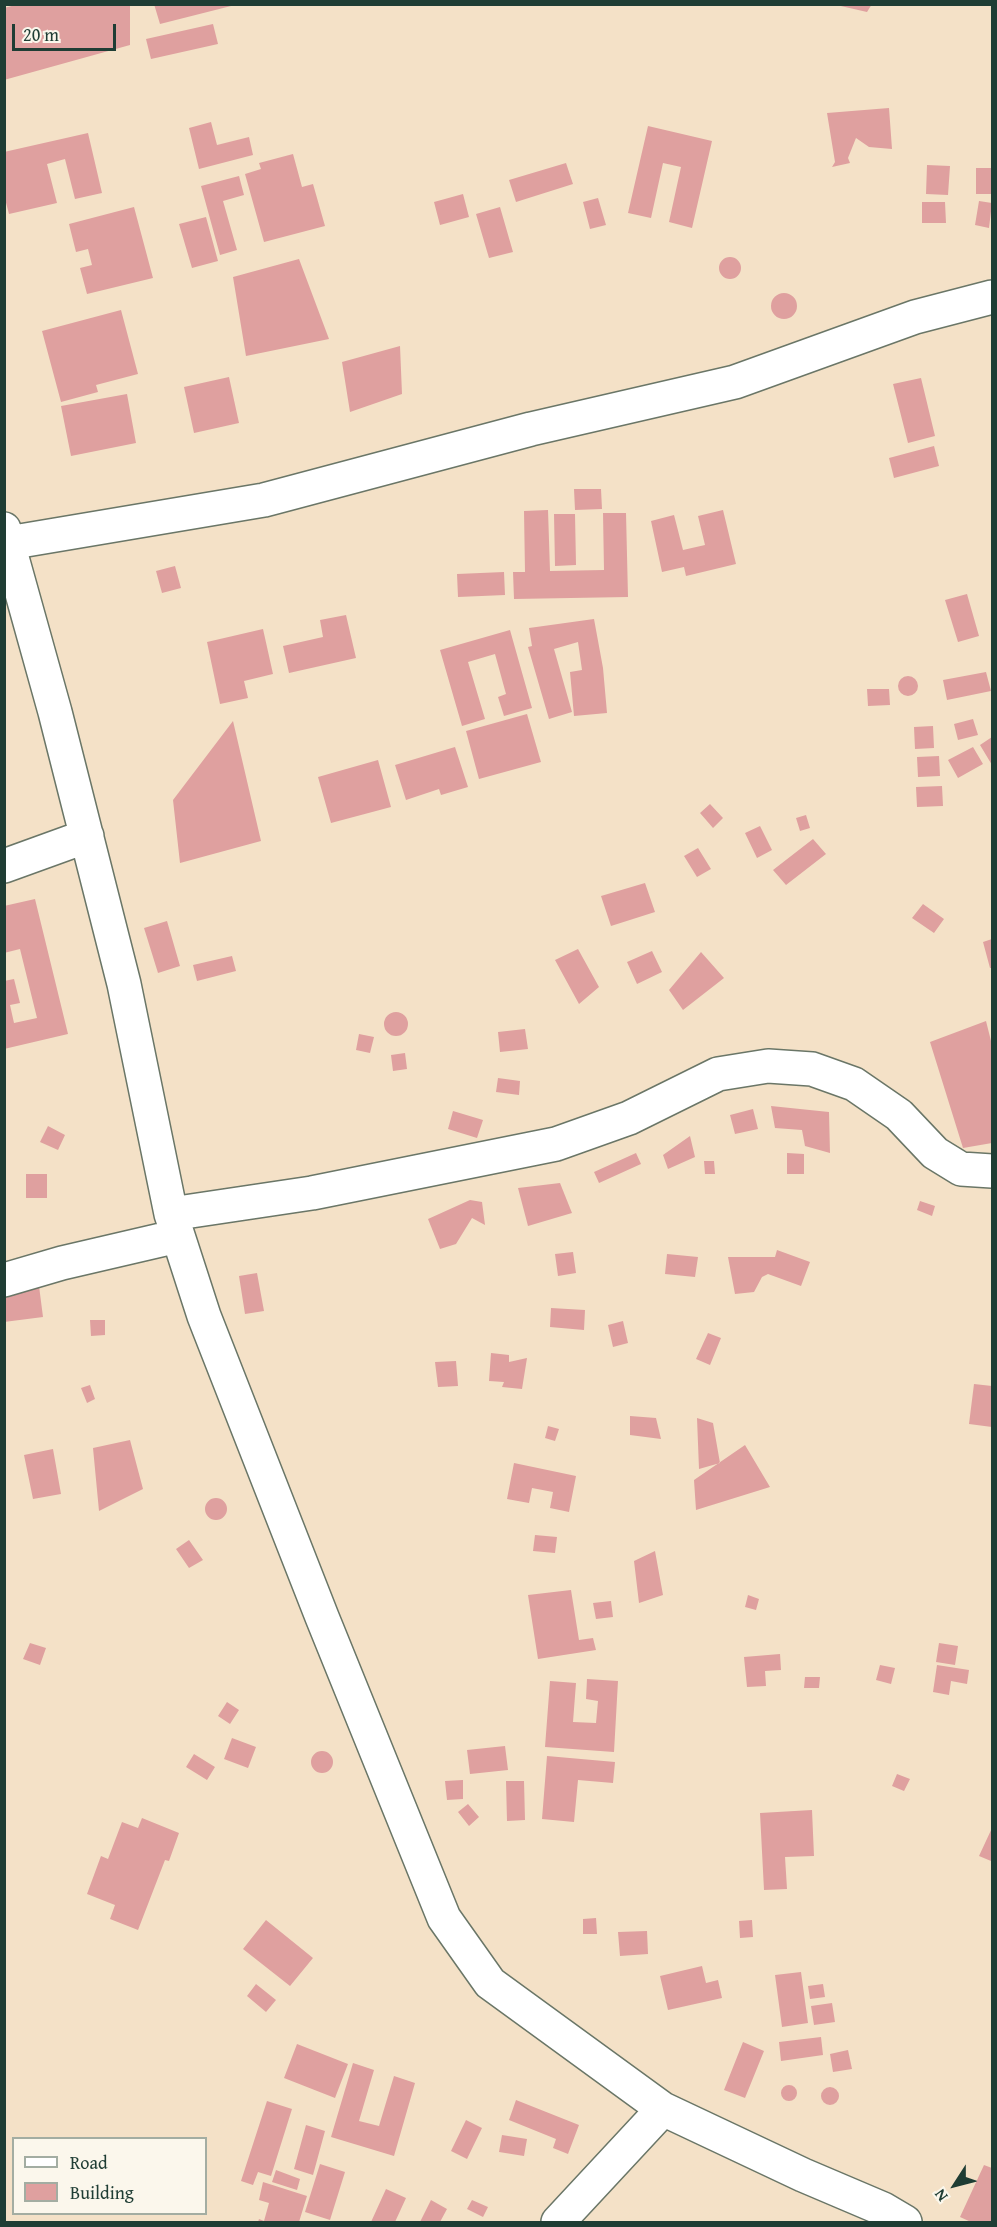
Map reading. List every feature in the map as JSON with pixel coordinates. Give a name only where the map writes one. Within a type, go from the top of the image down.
[{"type":"street","points":[[905,2223],[883,2209],[803,2175],[663,2109],[490,1983],[444,1918],[326,1627],[204,1316],[175,1225],[124,984],[87,836],[6,536],[264,500],[531,429],[735,382],[915,317],[993,297]]},
{"type":"street","points":[[4,866],[87,836]]},
{"type":"street","points":[[4,1280],[175,1225],[312,1193],[556,1144],[628,1118],[718,1074],[768,1066],[812,1069],[854,1084],[899,1115],[935,1153],[961,1169],[993,1171]]},
{"type":"street","points":[[558,2223],[663,2109]]},
{"type":"building","points":[[19,4],[130,4],[130,45],[4,80],[4,8]]},
{"type":"building","points":[[154,4],[235,4],[235,5],[160,24]]},
{"type":"building","points":[[832,4],[872,4],[867,12]]},
{"type":"building","points":[[213,24],[218,44],[151,59],[146,39]]},
{"type":"building","points":[[889,108],[892,149],[869,147],[856,138],[848,158],[850,163],[832,167],[835,162],[827,113]]},
{"type":"building","points":[[211,122],[217,145],[249,137],[253,155],[199,169],[189,128]]},
{"type":"building","points":[[648,126],[712,141],[692,228],[669,222],[681,167],[663,163],[651,218],[628,213]]},
{"type":"building","points":[[88,133],[102,193],[75,199],[65,159],[47,164],[57,203],[9,214],[4,195],[4,152]]},
{"type":"building","points":[[293,154],[302,187],[313,184],[325,226],[264,242],[245,174],[261,169],[259,163]]},
{"type":"building","points":[[566,163],[573,184],[516,202],[509,180]]},
{"type":"building","points":[[927,165],[950,166],[948,195],[926,194]]},
{"type":"building","points":[[976,168],[992,168],[992,194],[976,194]]},
{"type":"building","points":[[239,176],[244,195],[223,201],[237,250],[220,255],[201,186]]},
{"type":"building","points":[[463,194],[469,217],[440,225],[434,202]]},
{"type":"building","points":[[598,198],[606,225],[590,229],[583,202]]},
{"type":"building","points":[[979,201],[992,203],[989,228],[975,225]]},
{"type":"building","points":[[922,202],[945,202],[946,223],[922,223]]},
{"type":"building","points":[[134,207],[153,278],[87,294],[80,268],[92,265],[88,249],[76,252],[69,224]]},
{"type":"building","points":[[500,207],[513,252],[489,258],[476,214]]},
{"type":"building","points":[[206,217],[218,261],[192,268],[179,224]]},
{"type":"building","points":[[730,257],[738,260],[741,268],[738,276],[730,279],[722,276],[719,268],[722,260]]},
{"type":"building","points":[[299,259],[329,339],[246,356],[233,277]]},
{"type":"building","points":[[784,293],[793,297],[797,306],[793,315],[784,319],[775,315],[771,306],[775,297]]},
{"type":"building","points":[[121,310],[138,374],[96,385],[98,392],[61,402],[42,331]]},
{"type":"building","points":[[400,346],[402,394],[350,412],[342,362]]},
{"type":"building","points":[[229,377],[239,423],[194,433],[184,387]]},
{"type":"building","points":[[921,378],[935,436],[908,443],[893,384]]},
{"type":"building","points":[[127,394],[136,443],[71,456],[61,406]]},
{"type":"building","points":[[934,446],[939,466],[894,478],[889,458]]},
{"type":"building","points":[[574,489],[601,489],[602,509],[575,510]]},
{"type":"building","points":[[548,510],[550,571],[604,570],[603,513],[626,513],[628,597],[514,599],[513,572],[525,572],[524,511]]},
{"type":"building","points":[[723,510],[736,564],[686,576],[684,567],[662,572],[651,521],[674,515],[683,550],[705,545],[698,516]]},
{"type":"building","points":[[554,514],[575,514],[576,565],[555,566]]},
{"type":"building","points":[[175,566],[181,588],[162,593],[156,571]]},
{"type":"building","points":[[504,572],[505,595],[458,597],[457,574]]},
{"type":"building","points":[[967,594],[979,636],[958,642],[945,600]]},
{"type":"building","points":[[346,615],[356,658],[289,673],[283,646],[323,637],[320,620]]},
{"type":"building","points":[[594,619],[603,668],[607,713],[574,716],[570,672],[582,670],[578,642],[554,649],[572,712],[549,719],[528,647],[532,646],[529,628]]},
{"type":"building","points":[[263,629],[273,674],[244,681],[248,698],[220,704],[207,642]]},
{"type":"building","points":[[510,630],[532,708],[504,716],[498,697],[506,694],[495,654],[468,662],[485,719],[462,726],[440,650]]},
{"type":"building","points":[[986,672],[991,691],[947,700],[943,680]]},
{"type":"building","points":[[908,676],[915,679],[918,686],[915,693],[908,696],[901,693],[898,686],[901,679]]},
{"type":"building","points":[[867,689],[889,689],[890,705],[868,706]]},
{"type":"building","points":[[527,714],[541,762],[479,779],[466,731]]},
{"type":"building","points":[[973,719],[978,735],[958,740],[954,724]]},
{"type":"building","points":[[233,721],[261,841],[180,863],[173,800]]},
{"type":"building","points":[[933,726],[934,748],[915,749],[914,727]]},
{"type":"building","points":[[992,737],[992,765],[980,745]]},
{"type":"building","points":[[455,747],[468,787],[441,795],[439,789],[406,800],[395,765]]},
{"type":"building","points":[[973,747],[983,764],[958,778],[948,760]]},
{"type":"building","points":[[939,756],[940,776],[918,777],[917,757]]},
{"type":"building","points":[[378,760],[391,807],[331,823],[318,777]]},
{"type":"building","points":[[942,786],[943,806],[917,807],[916,787]]},
{"type":"building","points":[[710,804],[723,818],[713,828],[700,813]]},
{"type":"building","points":[[806,815],[810,828],[800,831],[796,818]]},
{"type":"building","points":[[760,826],[772,850],[757,858],[745,833]]},
{"type":"building","points":[[813,839],[826,854],[786,885],[773,870]]},
{"type":"building","points":[[698,848],[711,869],[697,877],[684,856]]},
{"type":"building","points":[[645,883],[655,912],[611,926],[601,896]]},
{"type":"building","points":[[35,899],[68,1034],[4,1049],[4,981],[14,979],[20,1003],[10,1005],[14,1023],[37,1018],[20,949],[4,953],[4,906]]},
{"type":"building","points":[[923,904],[944,919],[934,933],[912,918]]},
{"type":"building","points":[[167,921],[180,966],[158,973],[144,928]]},
{"type":"building","points":[[992,939],[992,968],[990,968],[983,942]]},
{"type":"building","points":[[578,949],[599,987],[579,1004],[555,960]]},
{"type":"building","points":[[652,951],[662,972],[637,984],[627,962]]},
{"type":"building","points":[[701,952],[724,978],[683,1010],[669,990]]},
{"type":"building","points":[[232,956],[236,971],[197,981],[193,965]]},
{"type":"building","points":[[396,1012],[405,1015],[408,1024],[405,1033],[396,1036],[387,1033],[384,1024],[387,1015]]},
{"type":"building","points":[[986,1021],[992,1045],[992,1143],[963,1148],[930,1042]]},
{"type":"building","points":[[525,1029],[528,1049],[500,1052],[498,1032]]},
{"type":"building","points":[[359,1034],[374,1037],[370,1053],[356,1050]]},
{"type":"building","points":[[405,1053],[407,1069],[393,1071],[391,1055]]},
{"type":"building","points":[[498,1078],[520,1081],[519,1095],[496,1092]]},
{"type":"building","points":[[771,1106],[829,1112],[830,1153],[805,1146],[802,1130],[775,1128]]},
{"type":"building","points":[[753,1109],[758,1129],[735,1134],[730,1115]]},
{"type":"building","points":[[453,1111],[483,1120],[477,1138],[448,1129]]},
{"type":"building","points":[[48,1126],[65,1135],[58,1150],[40,1142]]},
{"type":"building","points":[[690,1136],[695,1157],[668,1169],[663,1155]]},
{"type":"building","points":[[636,1153],[641,1164],[599,1183],[594,1172]]},
{"type":"building","points":[[787,1153],[804,1154],[804,1174],[787,1174]]},
{"type":"building","points":[[704,1161],[714,1161],[715,1174],[705,1174]]},
{"type":"building","points":[[26,1174],[47,1174],[47,1198],[26,1198]]},
{"type":"building","points":[[560,1183],[572,1213],[528,1226],[518,1188]]},
{"type":"building","points":[[470,1200],[482,1202],[485,1225],[472,1218],[456,1244],[440,1249],[428,1219]]},
{"type":"building","points":[[920,1201],[935,1206],[932,1216],[917,1210]]},
{"type":"building","points":[[777,1250],[810,1262],[801,1286],[768,1274],[762,1277],[754,1292],[735,1294],[728,1257],[775,1257]]},
{"type":"building","points":[[573,1252],[576,1273],[558,1276],[555,1254]]},
{"type":"building","points":[[667,1254],[698,1257],[695,1277],[665,1274]]},
{"type":"building","points":[[257,1273],[264,1311],[245,1314],[239,1276]]},
{"type":"building","points":[[39,1286],[43,1317],[4,1322],[4,1291]]},
{"type":"building","points":[[551,1308],[585,1310],[584,1330],[550,1327]]},
{"type":"building","points":[[90,1320],[105,1320],[105,1335],[91,1336]]},
{"type":"building","points":[[623,1321],[628,1343],[613,1347],[608,1325]]},
{"type":"building","points":[[708,1333],[721,1338],[710,1365],[696,1359]]},
{"type":"building","points":[[491,1353],[509,1355],[509,1362],[527,1358],[522,1389],[502,1387],[504,1382],[489,1381]]},
{"type":"building","points":[[456,1361],[458,1386],[438,1387],[435,1362]]},
{"type":"building","points":[[974,1384],[992,1386],[992,1427],[969,1424]]},
{"type":"building","points":[[90,1385],[95,1399],[87,1403],[81,1388]]},
{"type":"building","points":[[630,1416],[656,1418],[661,1439],[630,1435]]},
{"type":"building","points":[[697,1418],[713,1423],[720,1463],[699,1469]]},
{"type":"building","points":[[548,1426],[559,1429],[555,1441],[545,1438]]},
{"type":"building","points":[[130,1440],[143,1489],[99,1511],[93,1448]]},
{"type":"building","points":[[745,1445],[770,1487],[696,1510],[694,1480]]},
{"type":"building","points":[[53,1449],[61,1494],[33,1499],[24,1455]]},
{"type":"building","points":[[514,1463],[576,1476],[569,1512],[550,1508],[553,1492],[532,1488],[529,1503],[507,1499]]},
{"type":"building","points":[[216,1498],[224,1501],[227,1509],[224,1517],[216,1520],[208,1517],[205,1509],[208,1501]]},
{"type":"building","points":[[535,1535],[557,1537],[555,1553],[533,1551]]},
{"type":"building","points":[[189,1540],[203,1560],[189,1568],[176,1549]]},
{"type":"building","points":[[655,1551],[663,1595],[639,1603],[634,1561]]},
{"type":"building","points":[[571,1590],[579,1640],[593,1638],[596,1650],[538,1659],[528,1595]]},
{"type":"building","points":[[748,1595],[759,1599],[756,1610],[745,1607]]},
{"type":"building","points":[[611,1601],[613,1617],[596,1619],[593,1603]]},
{"type":"building","points":[[30,1643],[46,1648],[40,1665],[23,1659]]},
{"type":"building","points":[[939,1643],[958,1646],[955,1665],[936,1662]]},
{"type":"building","points":[[780,1654],[781,1670],[765,1671],[766,1686],[747,1687],[744,1657]]},
{"type":"building","points":[[880,1665],[895,1668],[891,1684],[876,1680]]},
{"type":"building","points":[[937,1665],[969,1670],[967,1684],[951,1681],[949,1695],[933,1692]]},
{"type":"building","points":[[805,1677],[820,1677],[819,1688],[804,1688]]},
{"type":"building","points":[[587,1679],[618,1681],[614,1752],[545,1747],[550,1681],[576,1683],[573,1722],[596,1723],[598,1701],[586,1699]]},
{"type":"building","points":[[227,1702],[239,1710],[230,1724],[218,1716]]},
{"type":"building","points":[[232,1738],[256,1747],[248,1768],[224,1759]]},
{"type":"building","points":[[505,1746],[508,1770],[470,1774],[467,1750]]},
{"type":"building","points":[[322,1751],[330,1754],[333,1762],[330,1770],[322,1773],[314,1770],[311,1762],[314,1754]]},
{"type":"building","points":[[194,1754],[215,1767],[207,1780],[186,1767]]},
{"type":"building","points":[[547,1756],[615,1762],[613,1783],[578,1780],[574,1822],[542,1819]]},
{"type":"building","points":[[897,1774],[910,1779],[904,1791],[892,1786]]},
{"type":"building","points":[[463,1780],[463,1799],[447,1800],[445,1781]]},
{"type":"building","points":[[506,1781],[524,1781],[525,1820],[507,1821]]},
{"type":"building","points":[[468,1804],[479,1817],[469,1826],[458,1812]]},
{"type":"building","points":[[812,1810],[814,1856],[785,1857],[787,1889],[764,1890],[760,1813]]},
{"type":"building","points":[[142,1818],[179,1833],[169,1861],[165,1860],[138,1930],[110,1919],[115,1905],[87,1894],[101,1856],[108,1859],[122,1822],[138,1828]]},
{"type":"building","points":[[992,1828],[992,1858],[991,1861],[979,1856]]},
{"type":"building","points":[[596,1918],[597,1934],[583,1934],[583,1919]]},
{"type":"building","points":[[266,1920],[313,1958],[290,1986],[243,1949]]},
{"type":"building","points":[[752,1920],[753,1937],[740,1938],[739,1921]]},
{"type":"building","points":[[647,1931],[648,1954],[620,1956],[618,1932]]},
{"type":"building","points":[[702,1966],[706,1983],[718,1980],[722,1998],[668,2010],[660,1976]]},
{"type":"building","points":[[801,1972],[808,2023],[782,2027],[775,1975]]},
{"type":"building","points":[[256,1984],[276,2000],[266,2012],[247,1996]]},
{"type":"building","points":[[823,1984],[825,1997],[810,1999],[808,1986]]},
{"type":"building","points":[[832,2003],[835,2022],[814,2025],[811,2006]]},
{"type":"building","points":[[821,2037],[823,2055],[781,2061],[779,2042]]},
{"type":"building","points":[[743,2042],[764,2051],[745,2098],[724,2090]]},
{"type":"building","points":[[297,2044],[348,2064],[335,2098],[284,2078]]},
{"type":"building","points":[[848,2050],[852,2069],[833,2072],[830,2054]]},
{"type":"building","points":[[353,2063],[374,2070],[359,2121],[379,2126],[394,2076],[415,2083],[394,2156],[331,2137]]},
{"type":"building","points":[[786,2085],[792,2085],[797,2093],[795,2099],[786,2101],[781,2096],[781,2090]]},
{"type":"building","points":[[830,2087],[836,2090],[839,2096],[836,2102],[830,2105],[824,2102],[821,2096],[824,2090]]},
{"type":"building","points":[[516,2100],[579,2125],[568,2154],[553,2148],[556,2139],[509,2120]]},
{"type":"building","points":[[267,2101],[292,2109],[271,2176],[258,2172],[253,2185],[241,2181]]},
{"type":"building","points":[[466,2120],[482,2128],[467,2159],[451,2151]]},
{"type":"building","points":[[306,2125],[325,2131],[313,2175],[294,2169]]},
{"type":"building","points":[[502,2135],[527,2139],[524,2156],[499,2152]]},
{"type":"building","points":[[320,2164],[345,2172],[330,2220],[305,2212]]},
{"type":"building","points":[[984,2165],[992,2168],[992,2222],[971,2222],[960,2217]]},
{"type":"building","points":[[276,2170],[300,2179],[297,2190],[272,2182]]},
{"type":"building","points":[[263,2182],[307,2196],[299,2222],[258,2222],[259,2219],[264,2221],[269,2203],[259,2200]]},
{"type":"building","points":[[386,2189],[406,2198],[395,2222],[371,2222]]},
{"type":"building","points":[[431,2200],[447,2209],[440,2222],[420,2222]]},
{"type":"building","points":[[472,2200],[488,2207],[483,2217],[467,2209]]}]
